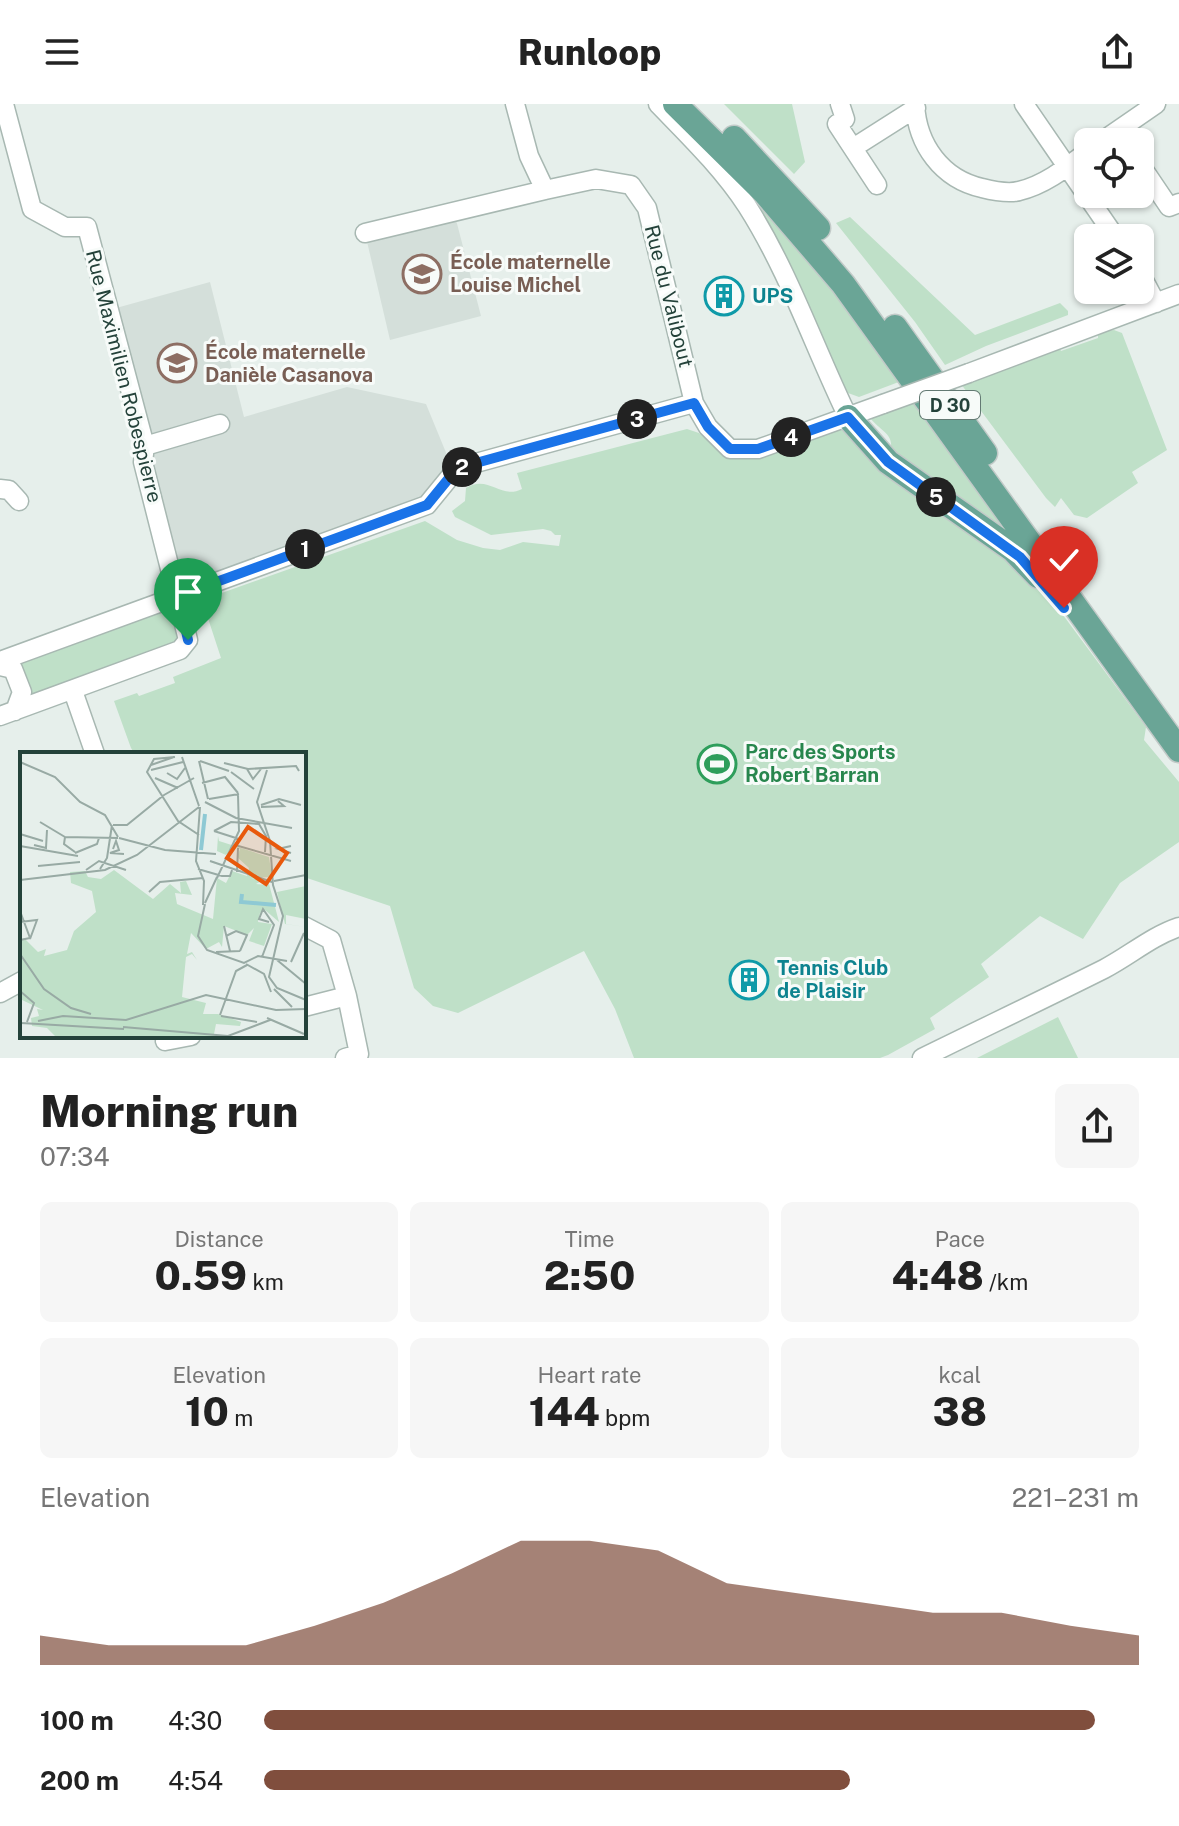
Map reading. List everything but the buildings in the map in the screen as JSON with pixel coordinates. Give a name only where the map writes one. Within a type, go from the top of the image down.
[{"type":"main road","name":"D 30","points":[[675,104],[765,193],[843,284],[1179,750]]},
{"type":"main road","name":"D 30","points":[[698,104],[780,184],[850,267],[1179,725]]},
{"type":"main road","points":[[848,417],[888,462],[1013,550],[1064,608],[1080,614]]},
{"type":"street","name":"Rue Maximilien Robespierre","points":[[4,104],[32,209],[65,227],[87,227],[145,446],[143,462],[188,640],[180,650],[73,691]]},
{"type":"street","points":[[515,104],[529,156],[545,190]]},
{"type":"street","points":[[658,104],[711,159],[746,204],[798,301],[848,417]]},
{"type":"street","points":[[840,104],[845,119],[837,124],[877,185]]},
{"type":"street","points":[[1024,104],[1061,170],[1105,224]]},
{"type":"street","points":[[1130,128],[1156,104]]},
{"type":"street","points":[[853,148],[916,106]]},
{"type":"street","points":[[916,106],[916,119],[931,155],[946,172],[971,185],[1017,192],[1074,161]]},
{"type":"street","name":"Rue du Valibout","points":[[365,233],[596,179],[631,185],[647,208],[694,403]]},
{"type":"street","points":[[1154,185],[1169,207],[1179,203]]},
{"type":"street","points":[[0,664],[427,505],[454,472],[465,466],[694,403],[708,427],[730,449],[758,449],[1179,294]]},
{"type":"street","points":[[1154,299],[1156,303]]},
{"type":"street","points":[[145,446],[220,424]]},
{"type":"street","points":[[0,489],[9,490],[19,501]]},
{"type":"street","points":[[0,664],[13,669],[22,692],[8,714]]},
{"type":"street","points":[[8,714],[73,691],[94,752]]},
{"type":"street","points":[[306,927],[331,940],[359,1054],[345,1058]]},
{"type":"street","points":[[922,1058],[1096,973],[1165,932],[1179,927]]},
{"type":"street","points":[[0,993],[20,982]]},
{"type":"street","points":[[306,1006],[347,996]]},
{"type":"street","points":[[165,1041],[181,1038]]},
{"type":"shaded area","name":"École maternelle Louise Michel","points":[[454,212],[481,316],[390,340],[365,233]]},
{"type":"shaded area","points":[[210,282],[244,417],[347,387],[426,404],[454,472],[427,505],[178,596],[109,310]]},
{"type":"green space","points":[[724,104],[792,104],[805,162],[794,174]]},
{"type":"green space","points":[[707,145],[780,219],[904,380],[859,397],[848,393]]},
{"type":"green space","points":[[850,217],[975,335],[1060,303],[1068,315],[945,365],[836,223]]},
{"type":"green space","points":[[1114,330],[1122,333],[1167,450],[1132,472],[1138,483],[1087,518],[1074,515],[1061,498],[1055,507],[1046,498],[961,384],[1059,346],[1061,351],[1098,338],[1098,332]]},
{"type":"green space","points":[[920,401],[1026,552],[888,455],[891,448],[889,437],[869,416]]},
{"type":"green space","name":"Parc des Sports Robert Barran","points":[[844,428],[1029,574],[1146,727],[1144,740],[1179,782],[1179,842],[1120,883],[1083,939],[1040,916],[981,964],[989,977],[930,1018],[935,1029],[888,1055],[880,1058],[634,1058],[615,1009],[584,951],[458,1013],[433,1006],[414,988],[390,906],[306,878],[306,752],[134,752],[131,748],[114,701],[175,683],[173,677],[221,658],[202,600],[425,521],[457,540],[483,548],[500,550],[523,542],[559,546],[561,535],[551,531],[543,529],[491,535],[455,517],[452,511],[465,501],[466,488],[474,484],[514,492],[522,489],[517,473],[687,429],[699,433],[719,450]]},
{"type":"green space","points":[[167,608],[175,612],[179,641],[31,701],[15,660]]},
{"type":"green space","points":[[1058,1017],[1078,1058],[977,1058]]},
{"type":"place","name":"École maternelle Louise Michel","points":[[422,274]]},
{"type":"place","name":"UPS","points":[[724,296]]},
{"type":"place","name":"École maternelle Danièle Casanova","points":[[177,363]]},
{"type":"place","name":"Parc des Sports Robert Barran","points":[[717,764]]},
{"type":"place","name":"Tennis Club de Plaisir","points":[[749,980]]},
{"type":"route","points":[[188,640],[178,596],[427,505],[454,472],[465,466],[694,403],[708,427],[730,449],[758,449],[848,417],[888,462],[1020,557],[1064,608]]}]
